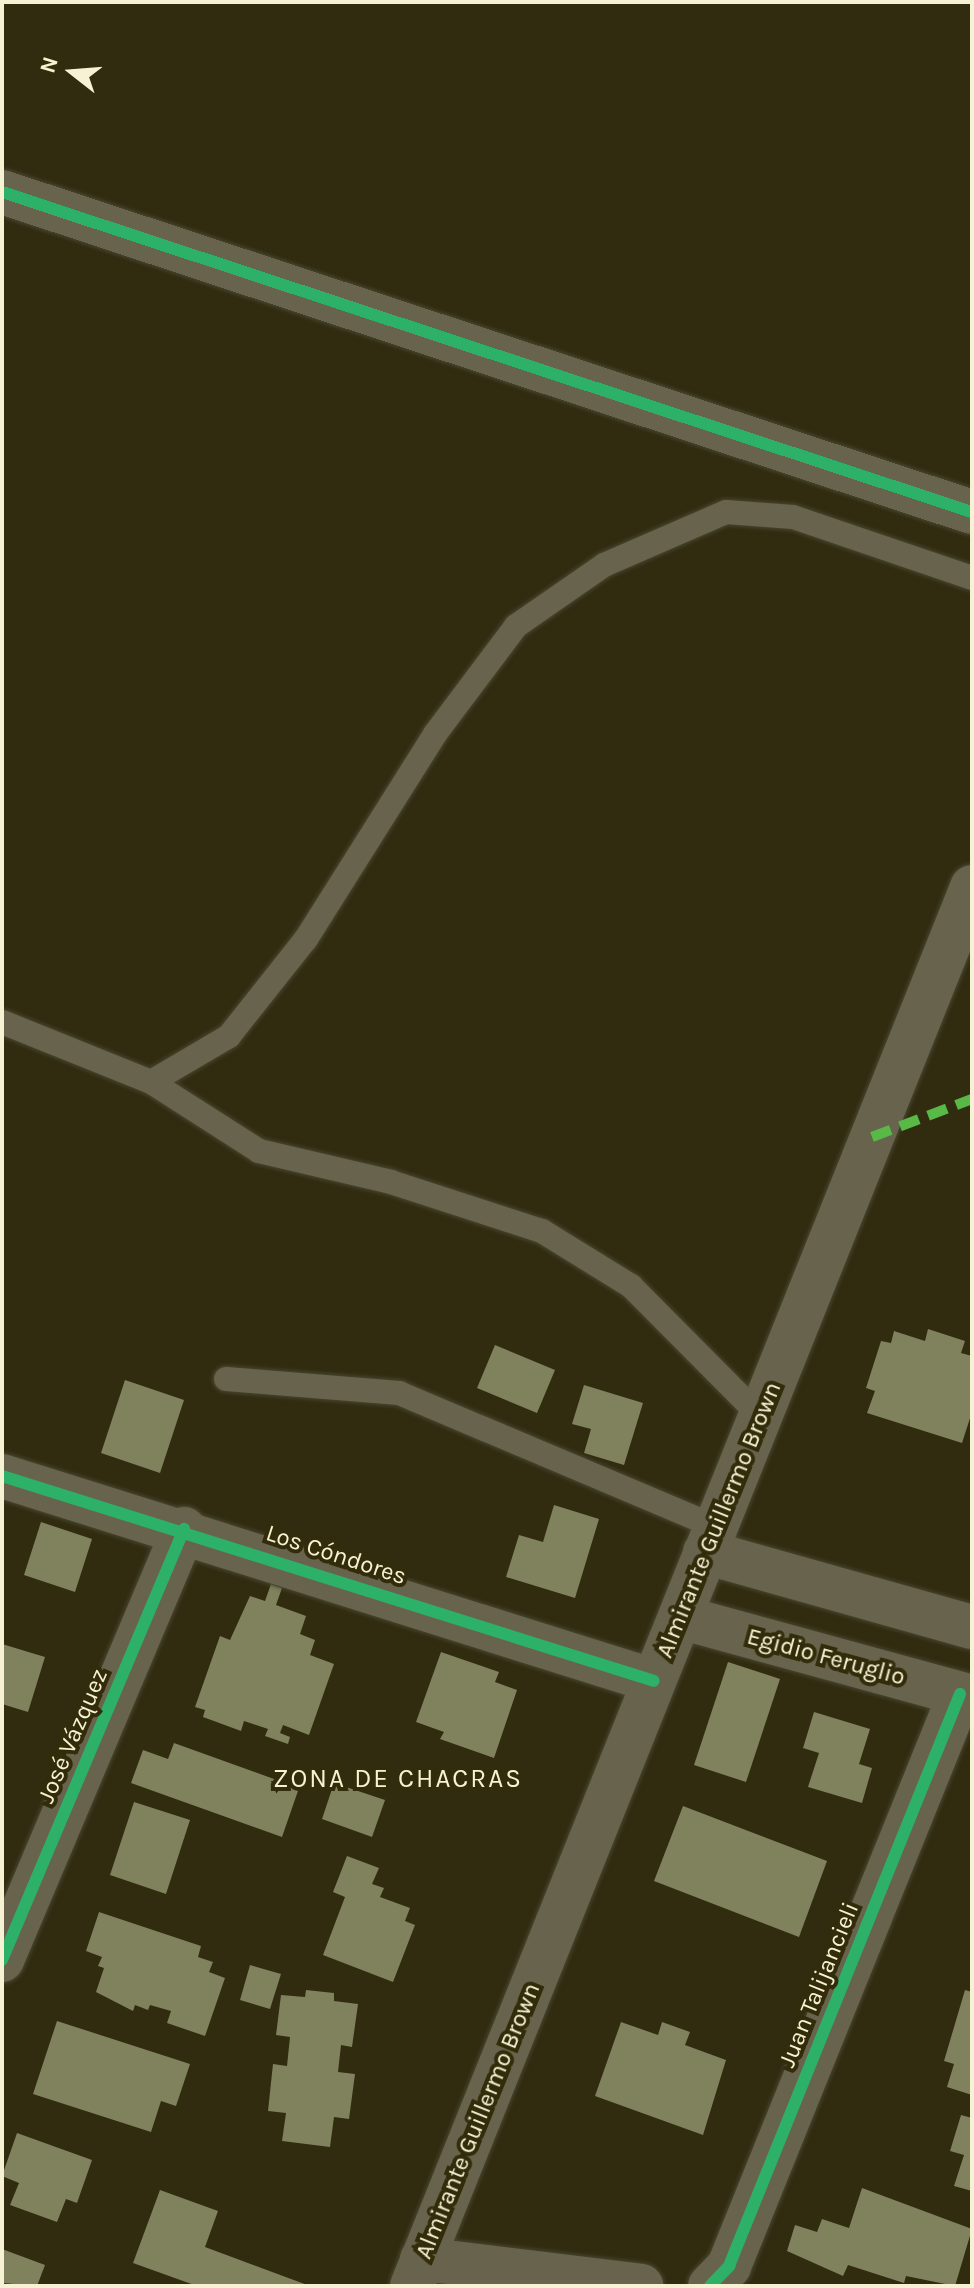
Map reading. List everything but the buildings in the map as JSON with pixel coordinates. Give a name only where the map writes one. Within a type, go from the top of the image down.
[{"type":"street","points":[[2,192],[972,512]]},
{"type":"street","name":"Almirante Guillermo Brown","points":[[417,2272],[972,887]]},
{"type":"street","name":"Los Cóndores","points":[[2,1476],[184,1529],[654,1681]]},
{"type":"street","name":"José Vázquez","points":[[2,1960],[184,1529]]},
{"type":"street","points":[[711,1540],[972,1627]]},
{"type":"street","name":"Egidio Feruglio","points":[[680,1617],[966,1696]]},
{"type":"street","name":"Juan Talijancieli","points":[[710,2286],[734,2253],[966,1696]]},
{"type":"street","points":[[417,2272],[641,2286]]},
{"type":"lane","points":[[151,1082],[229,1036],[306,939],[435,734],[516,626],[604,565],[726,512],[793,517],[972,578]]},
{"type":"lane","points":[[2,1022],[151,1082],[259,1151],[391,1182],[542,1231],[631,1286],[760,1416]]},
{"type":"lane","points":[[226,1379],[399,1393],[711,1540]]},
{"type":"marked path","points":[[872,1137],[972,1099]]},
{"type":"cycle path","points":[[2,192],[972,512]]},
{"type":"cycle path","points":[[2,1476],[654,1681]]},
{"type":"cycle path","points":[[2,1960],[184,1529]]},
{"type":"cycle path","points":[[710,2286],[729,2266],[960,1694]]},
{"type":"district","name":"ZONA DE CHACRAS","points":[[398,1779]]}]
